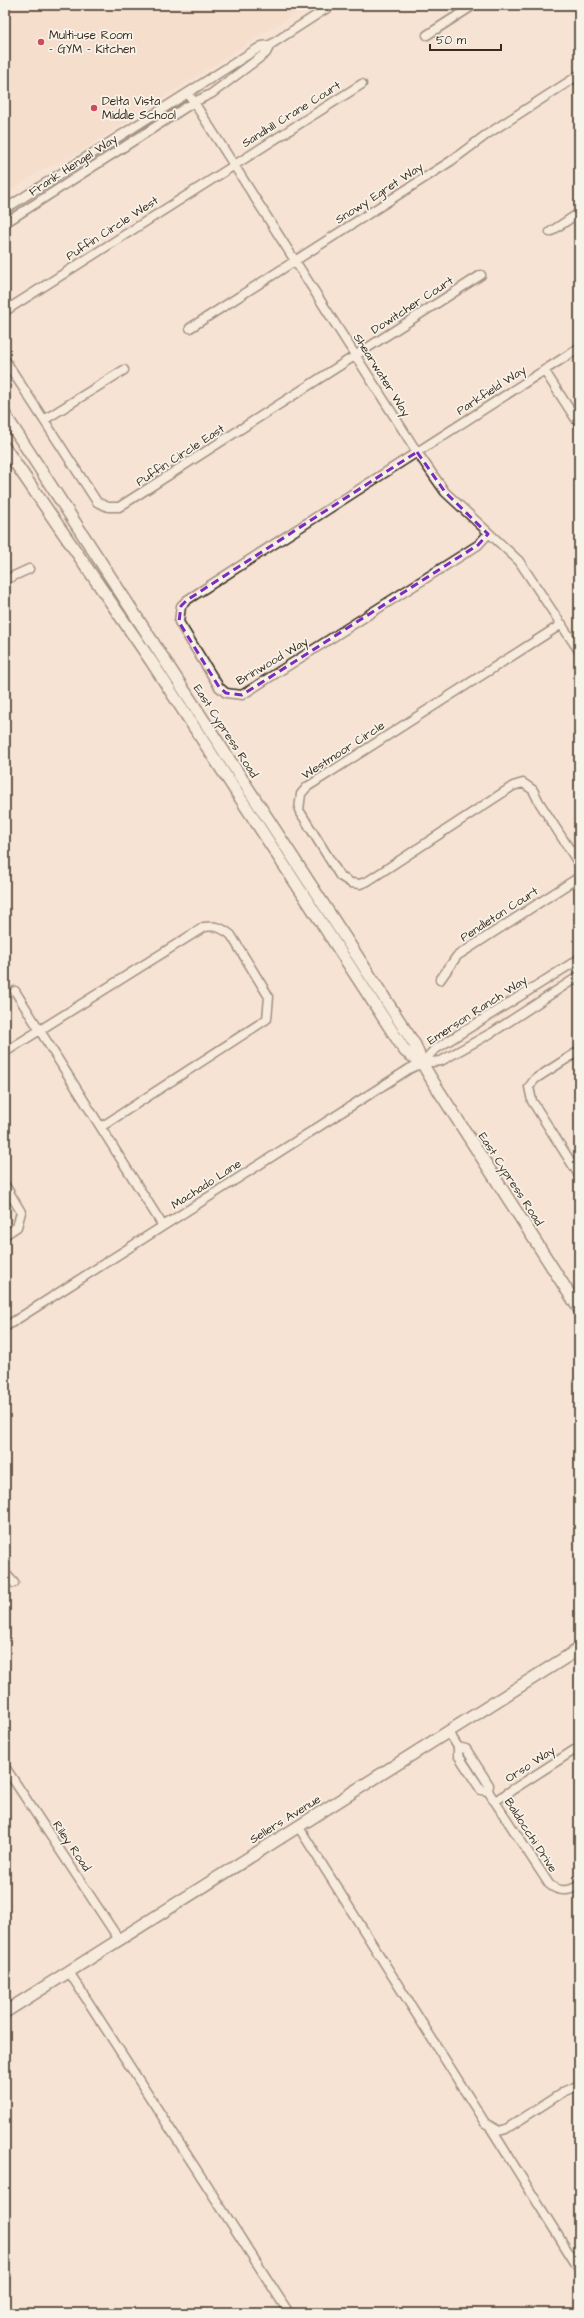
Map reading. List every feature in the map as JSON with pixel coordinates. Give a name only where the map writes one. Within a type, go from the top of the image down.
[{"type":"street","name":"Frank Hengel Way","points":[[5,209],[262,46],[270,45],[332,5]]},
{"type":"street","points":[[427,35],[474,5]]},
{"type":"street","name":"Frank Hengel Way","points":[[5,223],[194,102],[211,94],[232,80],[266,53],[270,45]]},
{"type":"street","name":"Snowy Egret Way","points":[[190,328],[579,75]]},
{"type":"street","name":"Sandhill Crane Court","points":[[233,166],[362,84]]},
{"type":"street","name":"Shearwater Way","points":[[188,93],[416,452],[445,492],[488,534],[519,561],[579,651]]},
{"type":"street","name":"Puffin Circle West","points":[[5,311],[233,166]]},
{"type":"street","points":[[550,232],[579,213]]},
{"type":"street","name":"Dowitcher Court","points":[[356,356],[481,275]]},
{"type":"street","name":"Parkfield Way","points":[[416,452],[579,348]]},
{"type":"street","name":"Puffin Circle East","points":[[44,420],[97,502],[108,507],[119,507],[356,356]]},
{"type":"street","points":[[5,360],[44,420],[124,370]]},
{"type":"street","points":[[544,370],[579,424]]},
{"type":"street","name":"East Cypress Road","points":[[5,415],[410,1038],[422,1063],[579,1309]]},
{"type":"street","name":"East Cypress Road","points":[[5,448],[151,661],[405,1051],[422,1063]]},
{"type":"street","name":"Brinwood Way","points":[[416,452],[187,600],[181,606],[179,622],[182,629],[219,687],[226,693],[233,695],[249,692],[478,545],[488,534]]},
{"type":"street","points":[[5,580],[29,568]]},
{"type":"street","name":"Westmoor Circle","points":[[562,624],[307,787],[301,794],[298,802],[303,818],[336,870],[340,876],[351,883],[360,884],[368,881],[514,786],[523,783],[533,790],[539,802],[579,864]]},
{"type":"street","name":"Pendleton Court","points":[[440,980],[457,956],[579,877]]},
{"type":"street","points":[[5,1052],[204,927],[214,925],[231,935],[269,996],[267,1019],[101,1127]]},
{"type":"street","name":"Emerson Ranch Way","points":[[422,1063],[434,1050],[579,959]]},
{"type":"street","name":"Emerson Ranch Way","points":[[422,1063],[442,1061],[493,1032],[579,976]]},
{"type":"street","points":[[15,991],[163,1226]]},
{"type":"street","points":[[579,1051],[535,1079],[529,1087],[532,1101],[576,1163],[579,1175]]},
{"type":"street","name":"Machado Lane","points":[[5,1327],[409,1069],[422,1063]]},
{"type":"street","points":[[5,1185],[21,1212],[17,1227],[5,1235]]},
{"type":"street","points":[[5,1572],[14,1582]]},
{"type":"street","name":"Sellers Avenue","points":[[5,2012],[69,1972],[118,1938],[579,1649]]},
{"type":"street","name":"Baldocchi Drive","points":[[448,1732],[458,1747],[458,1754],[481,1790],[488,1791],[549,1884],[556,1890],[566,1890],[579,1885]]},
{"type":"street","name":"Orso Way","points":[[495,1801],[579,1747]]},
{"type":"street","name":"Riley Road","points":[[5,1767],[118,1938]]},
{"type":"street","points":[[298,1826],[485,2123],[499,2131],[506,2129],[565,2091],[579,2085]]},
{"type":"street","points":[[69,1972],[289,2313]]},
{"type":"street","points":[[490,2127],[579,2269]]},
{"type":"highlighted area","points":[[417,452],[445,492],[488,534],[478,545],[242,695],[226,693],[219,687],[179,622],[181,606],[187,600]]},
{"type":"shaded area","name":"Delta Vista Middle School","points":[[5,5],[308,5],[75,155],[44,169],[5,194]]},
{"type":"place","name":"Multi-use Room - GYM - Kitchen","points":[[41,42]]},
{"type":"place","name":"Delta Vista Middle School","points":[[94,108]]}]
